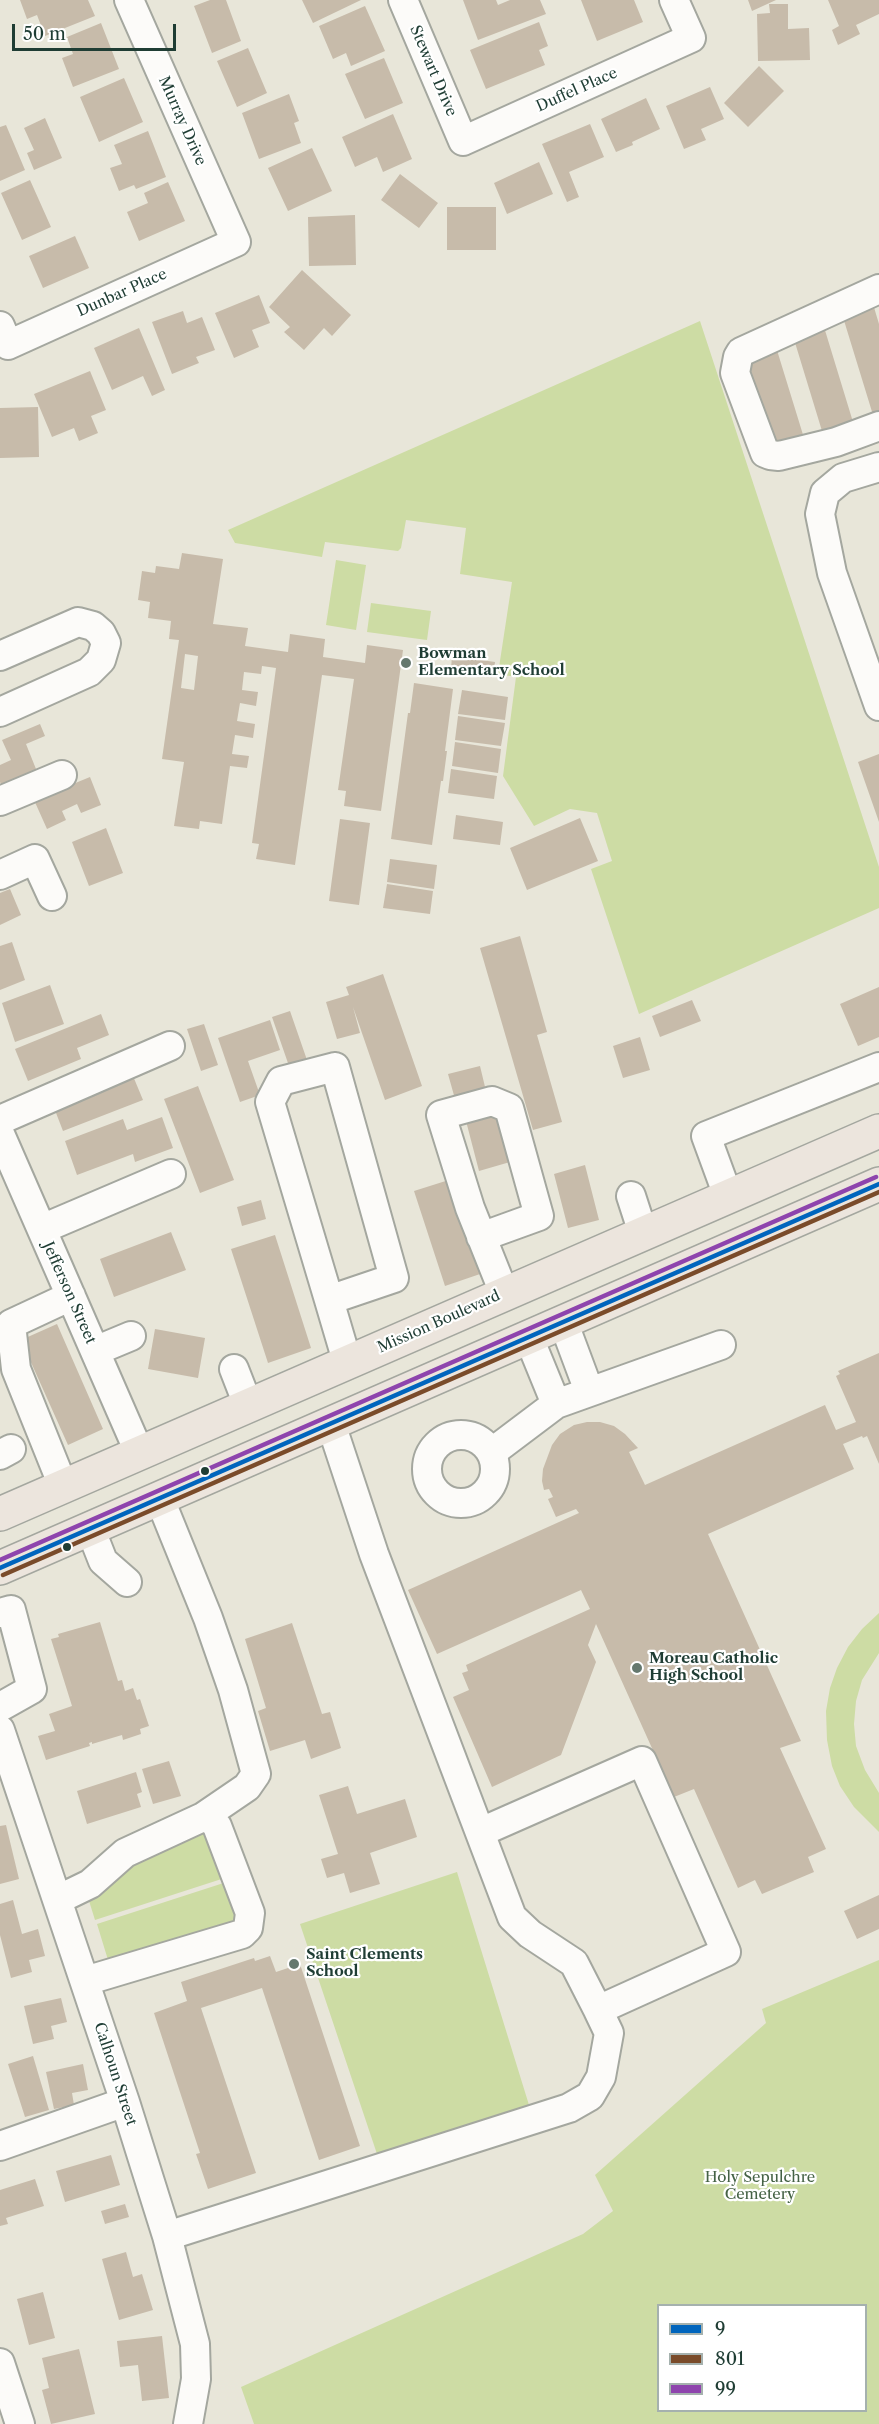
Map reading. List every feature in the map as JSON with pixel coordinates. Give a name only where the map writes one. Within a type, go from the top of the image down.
[{"type":"main road","name":"Mission Boulevard","points":[[0,1514],[879,1131]]},
{"type":"main road","points":[[0,1568],[159,1497],[564,1324],[879,1184]]},
{"type":"main road","points":[[311,1377],[331,1424]]},
{"type":"street","name":"Murray Drive","points":[[129,0],[236,242]]},
{"type":"street","name":"Stewart Drive","points":[[403,0],[463,141]]},
{"type":"street","name":"Duffel Place","points":[[463,141],[691,38],[674,0]]},
{"type":"street","name":"Dunbar Place","points":[[4,335],[236,242]]},
{"type":"street","points":[[879,289],[741,352],[735,373],[765,453],[770,455],[779,456],[836,442],[879,426]]},
{"type":"street","points":[[879,467],[843,478],[825,494],[820,514],[832,573],[879,706]]},
{"type":"street","points":[[0,656],[78,622],[93,626],[101,633],[106,643],[101,660],[89,672],[0,712]]},
{"type":"street","points":[[0,801],[62,775]]},
{"type":"street","points":[[0,875],[35,859],[52,896]]},
{"type":"street","points":[[0,1120],[170,1046]]},
{"type":"street","points":[[329,1300],[394,1278],[335,1067],[281,1081],[270,1102],[347,1362]]},
{"type":"street","points":[[728,1196],[705,1136],[879,1067]]},
{"type":"street","points":[[481,1237],[539,1216],[508,1108],[492,1101],[441,1115],[470,1208],[481,1237],[504,1293]]},
{"type":"street","name":"Jefferson Street","points":[[4,1152],[42,1230],[139,1452]]},
{"type":"street","points":[[42,1230],[171,1174]]},
{"type":"street","points":[[631,1196],[643,1233]]},
{"type":"street","points":[[63,1486],[16,1369],[11,1324],[71,1296]]},
{"type":"street","points":[[564,1324],[589,1391]]},
{"type":"street","points":[[95,1352],[131,1336]]},
{"type":"street","points":[[530,1338],[556,1404]]},
{"type":"street","points":[[491,1453],[556,1404],[721,1345]]},
{"type":"street","points":[[234,1369],[248,1405]]},
{"type":"street","points":[[167,2236],[569,2108],[590,2096],[601,2077],[609,2033],[574,1963],[530,1934],[512,1917],[378,1565],[331,1424]]},
{"type":"street","points":[[57,1900],[90,1884],[125,1853],[203,1816],[247,1787],[256,1774],[233,1690],[205,1609],[159,1497]]},
{"type":"street","points":[[90,1528],[104,1561],[127,1582]]},
{"type":"street","points":[[0,1613],[11,1610],[32,1689],[0,1707]]},
{"type":"street","name":"Calhoun Street","points":[[0,1730],[125,2102],[167,2236],[195,2344],[196,2379],[188,2424]]},
{"type":"street","points":[[481,1832],[642,1761],[726,1952],[598,2010]]},
{"type":"street","points":[[85,1981],[242,1934],[248,1928],[250,1913],[217,1826],[211,1819],[203,1816]]},
{"type":"street","points":[[0,2146],[125,2102]]},
{"type":"street","points":[[0,2363],[20,2424]]},
{"type":"green space","points":[[700,321],[879,867],[879,908],[639,1014],[591,869],[612,861],[597,813],[570,809],[534,826],[503,776],[516,677],[498,674],[512,582],[460,574],[466,528],[406,520],[401,548],[398,551],[325,542],[322,557],[235,543],[228,530]]},
{"type":"green space","points":[[336,560],[366,565],[356,630],[326,625]]},
{"type":"green space","points":[[371,603],[431,611],[427,640],[367,632]]},
{"type":"green space","points":[[879,1613],[879,1653],[862,1680],[856,1701],[854,1724],[856,1746],[865,1770],[879,1793],[879,1832],[854,1807],[840,1786],[832,1766],[827,1740],[826,1711],[830,1688],[848,1647]]},
{"type":"green space","points":[[222,1826],[237,1874],[95,1920],[80,1872]]},
{"type":"green space","points":[[457,1872],[529,2105],[377,2154],[300,1924]]},
{"type":"green space","points":[[239,1878],[254,1926],[112,1973],[97,1924]]},
{"type":"green space","name":"Holy Sepulchre Cemetery","points":[[879,1960],[879,2424],[254,2424],[241,2387],[583,2234],[613,2211],[595,2175],[766,2023],[762,2009]]},
{"type":"building","points":[[20,0],[88,0],[95,16],[45,36],[37,15],[27,19]]},
{"type":"building","points":[[210,0],[226,0],[241,41],[212,53],[194,6]]},
{"type":"building","points":[[302,0],[361,0],[313,23]]},
{"type":"building","points":[[463,0],[496,0],[498,5],[510,0],[540,0],[546,14],[478,40]]},
{"type":"building","points":[[581,0],[634,0],[643,22],[597,41]]},
{"type":"building","points":[[748,0],[776,0],[752,11]]},
{"type":"building","points":[[828,0],[879,0],[879,14],[856,25],[860,34],[838,45],[832,30],[839,26]]},
{"type":"building","points":[[769,4],[788,4],[788,29],[809,28],[810,60],[758,61],[757,14],[770,13]]},
{"type":"building","points":[[365,6],[385,51],[351,66],[346,53],[333,59],[319,26]]},
{"type":"building","points":[[539,22],[548,46],[539,50],[545,65],[486,89],[470,50]]},
{"type":"building","points":[[101,23],[119,69],[73,87],[62,58],[73,54],[67,37]]},
{"type":"building","points":[[248,48],[267,93],[237,107],[217,61]]},
{"type":"building","points":[[384,58],[403,103],[365,119],[345,74]]},
{"type":"building","points":[[759,66],[784,91],[748,127],[724,103]]},
{"type":"building","points":[[124,78],[143,122],[99,142],[80,97]]},
{"type":"building","points":[[710,87],[724,119],[701,129],[706,140],[684,149],[666,106]]},
{"type":"building","points":[[289,94],[299,121],[294,123],[301,143],[259,159],[242,113]]},
{"type":"building","points":[[646,98],[660,129],[616,152],[601,119]]},
{"type":"building","points":[[393,114],[412,159],[383,172],[377,157],[355,167],[342,137]]},
{"type":"building","points":[[45,118],[62,158],[34,170],[27,153],[34,150],[24,128]]},
{"type":"building","points":[[590,124],[604,157],[569,172],[579,197],[567,202],[542,144]]},
{"type":"building","points":[[6,125],[25,170],[0,181],[0,127]]},
{"type":"building","points":[[148,131],[166,177],[136,189],[134,185],[119,191],[110,168],[122,164],[114,145]]},
{"type":"building","points":[[312,148],[332,191],[288,211],[268,168]]},
{"type":"building","points":[[539,162],[553,194],[507,214],[494,183]]},
{"type":"building","points":[[400,174],[438,203],[419,228],[381,200]]},
{"type":"building","points":[[30,180],[51,227],[22,240],[1,193]]},
{"type":"building","points":[[168,182],[185,221],[139,241],[127,212],[148,203],[144,193]]},
{"type":"building","points":[[447,207],[496,207],[496,250],[447,250]]},
{"type":"building","points":[[355,215],[356,265],[309,266],[308,217]]},
{"type":"building","points":[[75,236],[89,268],[43,288],[29,256]]},
{"type":"building","points":[[302,270],[351,315],[332,336],[324,328],[304,350],[284,332],[290,327],[269,307]]},
{"type":"building","points":[[259,295],[270,323],[252,330],[259,347],[234,358],[215,313]]},
{"type":"building","points":[[873,304],[879,324],[879,413],[873,415],[842,314]]},
{"type":"building","points":[[183,311],[187,323],[202,317],[215,350],[196,357],[199,363],[172,374],[152,322]]},
{"type":"building","points":[[824,327],[853,422],[822,431],[793,336]]},
{"type":"building","points":[[139,328],[165,390],[152,396],[143,376],[112,390],[94,348]]},
{"type":"building","points":[[776,347],[804,438],[773,448],[745,357]]},
{"type":"building","points":[[90,371],[106,410],[91,416],[98,433],[79,441],[74,428],[52,437],[34,394]]},
{"type":"building","points":[[38,407],[39,457],[0,458],[0,408]]},
{"type":"building","points":[[182,553],[223,559],[213,624],[248,628],[245,646],[288,652],[290,634],[325,639],[323,657],[365,663],[367,645],[403,650],[381,811],[344,806],[346,791],[338,790],[354,679],[322,675],[295,865],[256,859],[259,844],[252,843],[276,668],[262,666],[261,674],[244,672],[242,690],[258,692],[256,706],[240,703],[237,721],[255,724],[253,738],[235,735],[232,754],[249,756],[247,768],[230,766],[222,824],[200,821],[199,829],[174,826],[184,762],[162,759],[179,640],[169,639],[171,621],[148,618],[150,602],[138,600],[142,571],[155,573],[156,566],[179,569]],"holes":[[[185,654],[198,656],[194,690],[181,688]]]},
{"type":"building","points":[[452,656],[495,662],[494,674],[451,669]]},
{"type":"building","points":[[414,683],[453,689],[443,781],[441,781],[432,845],[391,839]]},
{"type":"building","points":[[462,690],[508,697],[505,720],[458,714]]},
{"type":"building","points":[[458,716],[505,723],[501,746],[455,740]]},
{"type":"building","points":[[40,724],[45,736],[26,744],[38,774],[3,789],[0,782],[0,765],[11,760],[2,740]]},
{"type":"building","points":[[455,742],[501,749],[498,773],[452,766]]},
{"type":"building","points":[[879,754],[879,822],[858,762]]},
{"type":"building","points":[[451,769],[497,776],[494,799],[448,793]]},
{"type":"building","points":[[90,777],[101,805],[81,813],[77,804],[62,811],[66,820],[47,829],[34,800]]},
{"type":"building","points":[[456,815],[503,822],[500,845],[453,839]]},
{"type":"building","points":[[580,818],[598,861],[527,890],[510,848]]},
{"type":"building","points":[[340,819],[370,823],[359,905],[329,901]]},
{"type":"building","points":[[106,828],[123,873],[89,886],[72,842]]},
{"type":"building","points":[[390,859],[437,865],[434,889],[387,882]]},
{"type":"building","points":[[387,884],[433,891],[430,914],[383,908]]},
{"type":"building","points":[[10,889],[21,915],[0,925],[0,893]]},
{"type":"building","points":[[520,936],[547,1032],[537,1035],[562,1122],[533,1130],[480,948]]},
{"type":"building","points":[[12,942],[25,980],[0,990],[0,946]]},
{"type":"building","points":[[383,974],[422,1086],[385,1100],[353,1007],[360,1033],[337,1039],[326,1002],[349,995],[346,987]]},
{"type":"building","points":[[50,985],[64,1024],[15,1042],[2,1003]]},
{"type":"building","points":[[879,987],[879,1037],[858,1046],[840,1004]]},
{"type":"building","points":[[692,1000],[701,1021],[660,1037],[652,1016]]},
{"type":"building","points":[[290,1011],[307,1060],[289,1066],[272,1017]]},
{"type":"building","points":[[101,1014],[109,1035],[77,1048],[81,1059],[28,1081],[15,1049]]},
{"type":"building","points":[[270,1020],[280,1050],[248,1061],[260,1095],[240,1102],[218,1038]]},
{"type":"building","points":[[204,1024],[218,1065],[201,1071],[187,1029]]},
{"type":"building","points":[[640,1037],[650,1070],[623,1078],[613,1046]]},
{"type":"building","points":[[480,1066],[486,1091],[455,1099],[448,1074]]},
{"type":"building","points":[[133,1076],[143,1100],[63,1131],[51,1100]]},
{"type":"building","points":[[198,1086],[234,1180],[200,1193],[164,1099]]},
{"type":"building","points":[[496,1113],[510,1162],[479,1171],[466,1121]]},
{"type":"building","points":[[162,1117],[173,1148],[135,1162],[133,1154],[77,1175],[65,1141],[123,1119],[127,1130]]},
{"type":"building","points":[[585,1165],[599,1220],[568,1228],[554,1174]]},
{"type":"building","points":[[452,1179],[483,1273],[445,1286],[414,1191]]},
{"type":"building","points":[[261,1200],[266,1219],[242,1226],[237,1207]]},
{"type":"building","points":[[171,1232],[186,1270],[114,1297],[100,1259]]},
{"type":"building","points":[[275,1235],[311,1348],[268,1363],[231,1249]]},
{"type":"building","points":[[57,1324],[103,1429],[68,1445],[21,1340]]},
{"type":"building","points":[[155,1329],[205,1338],[198,1378],[148,1369]]},
{"type":"building","points":[[879,1353],[879,1464],[867,1436],[863,1438],[862,1436],[843,1444],[854,1469],[708,1534],[801,1741],[780,1748],[826,1849],[808,1857],[814,1872],[762,1894],[755,1880],[738,1888],[694,1789],[674,1797],[596,1624],[588,1645],[596,1662],[561,1755],[492,1787],[453,1697],[469,1690],[462,1673],[468,1671],[466,1665],[590,1609],[581,1590],[437,1654],[408,1590],[579,1513],[576,1509],[556,1517],[548,1499],[553,1497],[549,1489],[544,1490],[542,1481],[543,1469],[552,1445],[560,1434],[574,1425],[600,1422],[614,1426],[625,1434],[638,1448],[629,1452],[645,1485],[825,1405],[836,1430],[856,1422],[836,1376],[840,1374],[838,1371]]},
{"type":"building","points":[[100,1622],[118,1681],[122,1680],[125,1691],[133,1688],[137,1700],[140,1699],[149,1726],[140,1729],[141,1734],[123,1740],[122,1735],[92,1744],[92,1742],[89,1743],[90,1746],[46,1760],[38,1736],[55,1731],[49,1714],[72,1706],[51,1639],[59,1637],[58,1634]]},
{"type":"building","points":[[292,1623],[322,1714],[330,1712],[341,1748],[311,1759],[305,1740],[270,1751],[258,1711],[266,1708],[245,1639]]},
{"type":"building","points":[[169,1761],[181,1796],[153,1804],[142,1769]]},
{"type":"building","points":[[136,1772],[142,1792],[137,1794],[141,1807],[87,1824],[77,1791]]},
{"type":"building","points":[[348,1786],[357,1814],[405,1799],[417,1837],[370,1853],[380,1884],[350,1893],[344,1873],[327,1878],[321,1859],[338,1854],[319,1795]]},
{"type":"building","points":[[6,1825],[19,1879],[0,1884],[0,1826]]},
{"type":"building","points":[[879,1895],[879,1929],[857,1939],[844,1911]]},
{"type":"building","points":[[13,1900],[22,1934],[38,1929],[45,1956],[29,1960],[32,1972],[11,1978],[0,1935],[0,1904]]},
{"type":"building","points":[[270,1956],[276,1972],[300,1964],[360,2146],[319,2160],[262,1988],[201,2008],[256,2173],[208,2189],[196,2154],[200,2153],[154,2013],[187,2001],[181,1982],[254,1958],[255,1961]]},
{"type":"building","points":[[61,1998],[67,2022],[51,2026],[54,2039],[33,2044],[24,2006]]},
{"type":"building","points":[[33,2056],[49,2110],[25,2117],[8,2064]]},
{"type":"building","points":[[83,2064],[88,2090],[72,2093],[74,2105],[54,2109],[46,2072]]},
{"type":"building","points":[[111,2155],[120,2185],[65,2202],[56,2171]]},
{"type":"building","points":[[35,2179],[44,2206],[6,2218],[8,2224],[0,2226],[0,2190]]},
{"type":"building","points":[[125,2204],[129,2217],[105,2224],[101,2211]]},
{"type":"building","points":[[126,2252],[133,2277],[142,2274],[153,2310],[119,2320],[102,2259]]},
{"type":"building","points":[[43,2292],[55,2338],[29,2345],[17,2299]]},
{"type":"building","points":[[162,2336],[169,2398],[142,2401],[138,2365],[120,2367],[117,2341]]},
{"type":"building","points":[[79,2349],[95,2414],[51,2424],[42,2390],[49,2388],[42,2358]]},
{"type":"transit line","name":"99","points":[[0,1560],[876,1177]]},
{"type":"transit line","name":"9","points":[[0,1568],[879,1184]]},
{"type":"transit line","name":"801","points":[[3,1575],[879,1192]]},
{"type":"place","name":"Bowman Elementary School","points":[[406,663]]},
{"type":"place","name":"Moreau Catholic High School","points":[[637,1668]]},
{"type":"place","name":"Saint Clements School","points":[[294,1964]]}]
